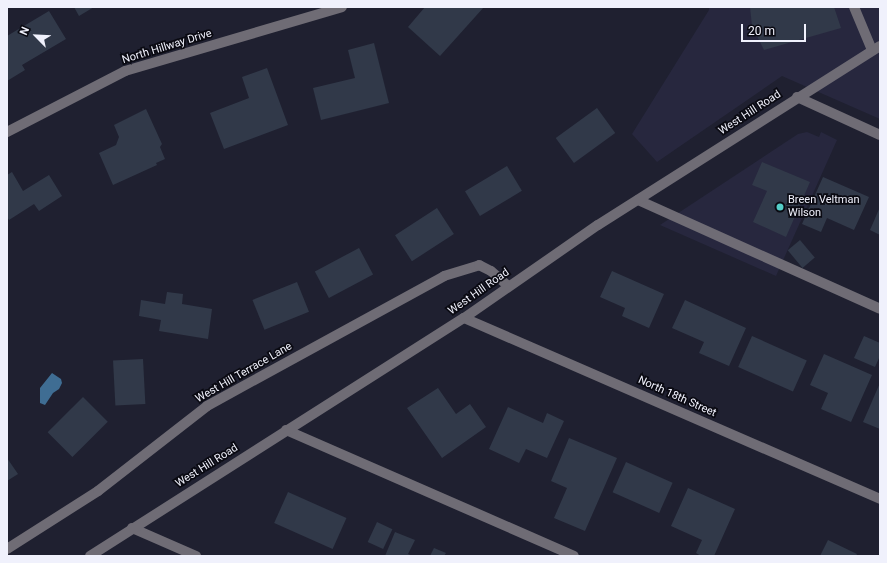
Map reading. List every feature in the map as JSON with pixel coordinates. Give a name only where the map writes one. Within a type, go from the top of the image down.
[{"type":"street","name":"North Hillway Drive","points":[[7,132],[125,71],[342,7]]},
{"type":"street","points":[[854,7],[876,48]]},
{"type":"street","name":"West Hill Road","points":[[90,556],[464,318],[508,286],[638,200],[797,97],[876,48]]},
{"type":"street","points":[[797,97],[880,135]]},
{"type":"street","points":[[638,200],[880,309]]},
{"type":"street","name":"West Hill Terrace Lane","points":[[7,549],[98,492],[207,406],[444,276],[479,265],[491,271],[508,286]]},
{"type":"street","name":"North 18th Street","points":[[464,318],[880,499]]},
{"type":"street","points":[[286,430],[574,556]]},
{"type":"street","points":[[132,528],[196,556]]},
{"type":"shaded area","points":[[709,7],[880,7],[880,119],[782,76],[657,162],[632,134],[709,10]]},
{"type":"shaded area","points":[[807,132],[819,137],[821,132],[837,140],[776,276],[660,225],[798,134]]},
{"type":"shaded area","points":[[52,373],[61,379],[62,383],[59,389],[53,393],[45,405],[40,403],[40,388]]},
{"type":"building","points":[[74,7],[94,7],[79,16]]},
{"type":"building","points":[[425,7],[484,7],[440,56],[408,27]]},
{"type":"building","points":[[750,7],[834,7],[841,28],[764,50],[752,26]]},
{"type":"building","points":[[49,11],[66,39],[22,65],[25,70],[7,81],[7,36]]},
{"type":"building","points":[[374,43],[389,103],[321,120],[313,88],[355,78],[348,50]]},
{"type":"building","points":[[267,68],[288,125],[224,149],[210,113],[249,98],[242,77]]},
{"type":"building","points":[[597,108],[615,133],[574,163],[556,138]]},
{"type":"building","points":[[146,109],[162,144],[160,147],[165,159],[156,163],[157,165],[113,185],[99,153],[116,145],[119,137],[114,125]]},
{"type":"building","name":"Breen Veltman Wilson","points":[[762,162],[810,182],[786,237],[753,222],[767,191],[752,185]]},
{"type":"building","points":[[507,166],[522,191],[480,216],[465,191]]},
{"type":"building","points":[[12,172],[23,191],[49,175],[62,196],[39,211],[34,204],[9,220],[7,217],[7,175]]},
{"type":"building","points":[[823,177],[869,197],[854,230],[827,218],[821,232],[802,224]]},
{"type":"building","points":[[880,207],[880,235],[870,230]]},
{"type":"building","points":[[437,208],[454,234],[412,261],[395,235]]},
{"type":"building","points":[[800,240],[815,258],[803,268],[788,250]]},
{"type":"building","points":[[359,248],[373,274],[329,298],[315,271]]},
{"type":"building","points":[[612,271],[664,294],[649,328],[622,316],[625,308],[600,297]]},
{"type":"building","points":[[297,282],[309,312],[264,330],[252,300]]},
{"type":"building","points":[[167,292],[183,294],[182,304],[212,309],[208,339],[159,331],[161,320],[139,316],[141,300],[165,304]]},
{"type":"building","points":[[685,300],[746,328],[729,366],[699,353],[704,342],[672,328]]},
{"type":"building","points":[[752,336],[807,360],[793,391],[738,367]]},
{"type":"building","points":[[864,336],[880,343],[880,356],[875,367],[854,358]]},
{"type":"building","points":[[824,354],[872,375],[851,422],[821,409],[828,393],[810,385]]},
{"type":"building","points":[[143,359],[145,404],[115,406],[113,361]]},
{"type":"building","points":[[880,383],[880,429],[863,422]]},
{"type":"building","points":[[438,388],[456,414],[470,404],[486,427],[442,458],[407,408]]},
{"type":"building","points":[[83,397],[108,422],[72,457],[48,432]]},
{"type":"building","points":[[508,407],[543,423],[547,413],[564,421],[547,458],[526,449],[519,463],[489,449]]},
{"type":"building","points":[[569,438],[617,458],[585,531],[554,518],[567,488],[551,481]]},
{"type":"building","points":[[7,458],[18,474],[7,481]]},
{"type":"building","points":[[626,462],[673,483],[659,513],[613,492]]},
{"type":"building","points":[[688,488],[735,509],[714,556],[701,556],[696,553],[702,540],[671,526]]},
{"type":"building","points":[[288,492],[346,518],[333,549],[274,523]]},
{"type":"building","points":[[377,522],[392,529],[383,549],[368,542]]},
{"type":"building","points":[[395,532],[415,540],[408,554],[413,556],[385,556]]},
{"type":"building","points":[[828,540],[857,554],[856,556],[820,556]]},
{"type":"building","points":[[434,548],[446,553],[444,556],[430,556]]},
{"type":"place","name":"Breen Veltman Wilson","points":[[780,207]]}]
